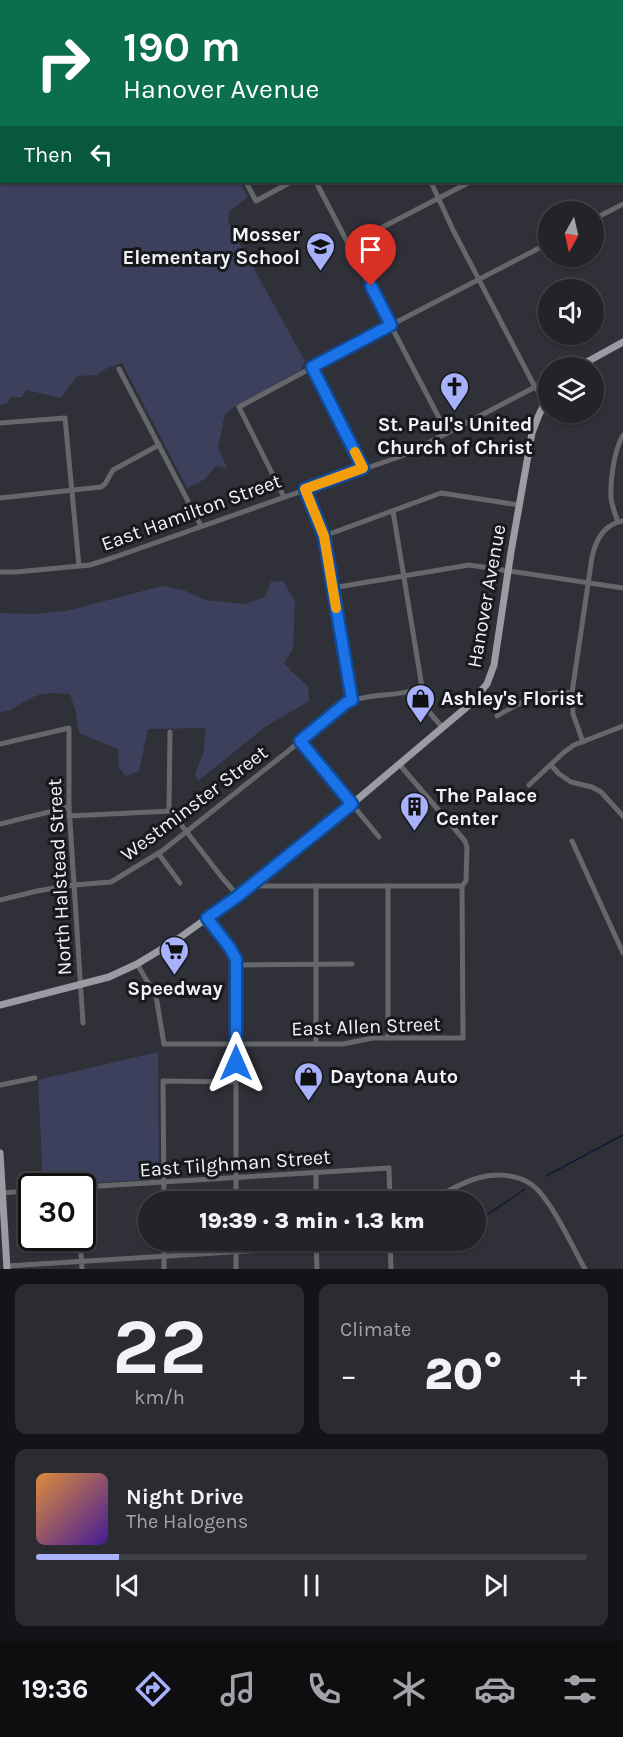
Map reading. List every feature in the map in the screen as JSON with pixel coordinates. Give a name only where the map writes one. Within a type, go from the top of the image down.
[{"type":"main road","points":[[596,357],[623,342]]},
{"type":"main road","name":"Hanover Avenue","points":[[0,1005],[110,977],[175,941],[238,896],[352,804],[474,700],[492,674],[519,505],[532,433],[538,419]]},
{"type":"main road","points":[[0,1153],[7,1268]]},
{"type":"street","points":[[247,183],[256,201],[289,183]]},
{"type":"street","points":[[317,183],[447,433]]},
{"type":"street","points":[[432,183],[440,197],[453,230],[538,390]]},
{"type":"street","points":[[350,244],[468,183]]},
{"type":"street","points":[[604,214],[623,204]]},
{"type":"street","points":[[284,497],[239,407],[538,249]]},
{"type":"street","points":[[312,367],[363,468]]},
{"type":"street","points":[[119,369],[201,526]]},
{"type":"street","name":"East Hamilton Street","points":[[0,572],[94,564],[407,454],[538,385]]},
{"type":"street","points":[[0,423],[65,418],[79,566]]},
{"type":"street","points":[[583,742],[573,714],[572,693],[594,545],[609,525],[620,521],[611,500],[611,492],[616,454],[623,435]]},
{"type":"street","points":[[0,498],[104,486],[113,470],[159,445]]},
{"type":"street","points":[[305,489],[324,536],[352,700],[412,692],[422,687],[393,511]]},
{"type":"street","points":[[324,536],[441,494],[519,505]]},
{"type":"street","points":[[332,588],[469,564],[623,588]]},
{"type":"street","points":[[412,692],[442,727]]},
{"type":"street","points":[[497,716],[519,703],[549,692],[572,693]]},
{"type":"street","name":"Westminster Street","points":[[0,900],[74,885],[109,883],[158,853],[186,832],[352,700]]},
{"type":"street","points":[[529,785],[562,753],[574,745],[623,726]]},
{"type":"street","name":"North Halstead Street","points":[[0,744],[69,728],[69,816],[83,1023]]},
{"type":"street","points":[[170,732],[168,804],[186,832],[238,896]]},
{"type":"street","points":[[300,741],[379,837]]},
{"type":"street","points":[[250,886],[462,886],[466,881],[465,842],[399,764]]},
{"type":"street","points":[[551,765],[571,782],[592,787],[601,792],[623,816]]},
{"type":"street","points":[[0,824],[69,807]]},
{"type":"street","points":[[69,816],[171,811]]},
{"type":"street","points":[[572,842],[623,953]]},
{"type":"street","points":[[158,853],[180,883]]},
{"type":"street","points":[[316,886],[316,1044]]},
{"type":"street","points":[[388,886],[388,1038]]},
{"type":"street","name":"East Allen Street","points":[[137,964],[156,996],[164,1044],[343,1044],[366,1038],[463,1038],[462,886]]},
{"type":"street","points":[[207,918],[236,959],[236,1191]]},
{"type":"street","points":[[236,965],[352,964]]},
{"type":"street","points":[[0,1085],[34,1078]]},
{"type":"street","points":[[164,1191],[164,1081],[236,1082]]},
{"type":"street","name":"East Tilghman Street","points":[[96,1186],[389,1168],[390,1191]]},
{"type":"street","points":[[316,1172],[316,1191]]},
{"type":"street","points":[[448,1191],[478,1178],[499,1175],[523,1180],[533,1185],[543,1197],[585,1269]]},
{"type":"street","points":[[1,1193],[18,1192]]},
{"type":"street","points":[[81,1251],[82,1269]]},
{"type":"street","points":[[164,1251],[164,1269]]},
{"type":"street","points":[[7,1268],[236,1251],[236,1269]]},
{"type":"street","points":[[316,1251],[317,1269]]},
{"type":"street","points":[[390,1251],[391,1269]]},
{"type":"shaded area","points":[[0,183],[240,183],[248,197],[229,212],[228,222],[305,361],[301,370],[225,414],[218,447],[227,468],[216,466],[205,479],[187,488],[122,363],[105,369],[97,375],[77,376],[61,398],[26,390],[22,397],[12,397],[6,404],[0,405]]},
{"type":"shaded area","points":[[283,581],[295,601],[293,649],[284,663],[308,686],[309,701],[265,727],[198,781],[195,774],[203,754],[206,728],[148,729],[139,771],[126,776],[119,768],[118,749],[79,733],[70,694],[40,695],[8,711],[0,712],[0,613],[34,614],[66,611],[162,586],[183,590],[206,600],[245,604],[265,597],[271,582]]},
{"type":"shaded area","points":[[158,1052],[159,1179],[96,1183],[96,1173],[42,1173],[38,1080]]},
{"type":"waterway","points":[[546,1176],[623,1135]]},
{"type":"waterway","points":[[486,1216],[525,1189]]},
{"type":"slow traffic","points":[[336,608],[324,536],[305,489],[363,468],[355,452]]},
{"type":"place","name":"Mosser Elementary School","points":[[321,272]]},
{"type":"place","name":"St. Paul's United Church of Christ","points":[[455,412]]},
{"type":"place","name":"Ashley's Florist","points":[[420,724]]},
{"type":"place","name":"The Palace Center","points":[[415,832]]},
{"type":"place","name":"Speedway","points":[[175,976]]},
{"type":"place","name":"Daytona Auto","points":[[309,1102]]},
{"type":"route","points":[[236,1063],[236,959],[207,918],[238,896],[352,804],[300,741],[352,700],[324,536],[305,489],[363,468],[312,367],[391,325],[371,286]]}]
